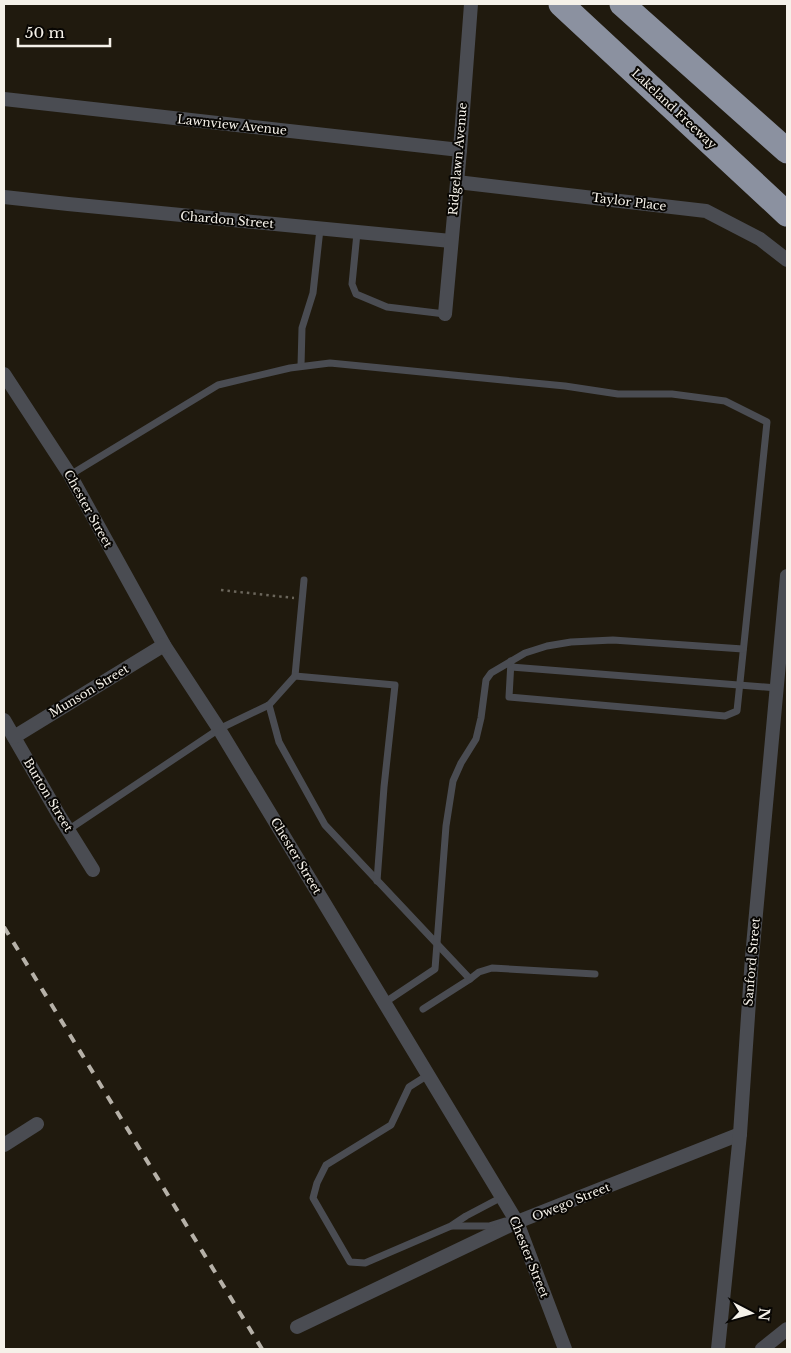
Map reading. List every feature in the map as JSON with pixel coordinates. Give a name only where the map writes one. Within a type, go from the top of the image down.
[{"type":"highway","name":"Lakeland Freeway","points":[[561,4],[785,212]]},
{"type":"highway","points":[[622,4],[787,151]]},
{"type":"highway","points":[[634,4],[657,36]]},
{"type":"street","name":"Ridgelawn Avenue","points":[[445,314],[471,4]]},
{"type":"street","name":"Lawnview Avenue","points":[[4,99],[460,150]]},
{"type":"street","name":"Taylor Place","points":[[457,182],[706,211],[760,239],[787,260]]},
{"type":"street","name":"Chardon Street","points":[[4,196],[68,204],[451,241]]},
{"type":"street","name":"Chester Street","points":[[4,374],[70,475],[164,645],[219,729],[515,1219],[565,1349]]},
{"type":"street","name":"Sanford Street","points":[[718,1349],[740,1134],[752,957],[787,576]]},
{"type":"street","name":"Munson Street","points":[[14,736],[164,645]]},
{"type":"street","name":"Burton Street","points":[[4,720],[93,870]]},
{"type":"street","points":[[4,1145],[36,1124]]},
{"type":"street","name":"Owego Street","points":[[297,1327],[515,1219],[740,1134]]},
{"type":"street","points":[[762,1349],[787,1329]]},
{"type":"lane","points":[[301,366],[302,328],[313,293],[320,228]]},
{"type":"lane","points":[[357,233],[352,284],[356,294],[387,307],[445,314]]},
{"type":"lane","points":[[70,475],[218,385],[301,366],[330,362],[565,386],[618,394],[672,394],[725,401],[767,422],[737,711],[725,716],[509,697],[511,664]]},
{"type":"lane","points":[[68,830],[219,729],[269,705],[295,676],[304,580]]},
{"type":"lane","points":[[384,1003],[435,969],[446,826],[453,781],[476,738],[482,718],[486,680],[491,673],[511,664],[525,653],[547,646],[594,641],[613,640],[743,649]]},
{"type":"lane","points":[[511,664],[777,688]]},
{"type":"lane","points":[[295,676],[395,685],[384,787],[377,881]]},
{"type":"lane","points":[[269,705],[279,742],[324,825],[470,979]]},
{"type":"lane","points":[[424,1009],[479,972],[492,968],[595,974]]},
{"type":"lane","points":[[428,1076],[410,1087],[391,1125],[326,1165],[317,1183],[313,1198],[350,1262],[365,1264],[451,1226],[502,1197]]},
{"type":"lane","points":[[451,1226],[489,1226],[515,1219]]},
{"type":"path","points":[[220,590],[302,599]]},
{"type":"railway","points":[[4,927],[262,1349]]}]
